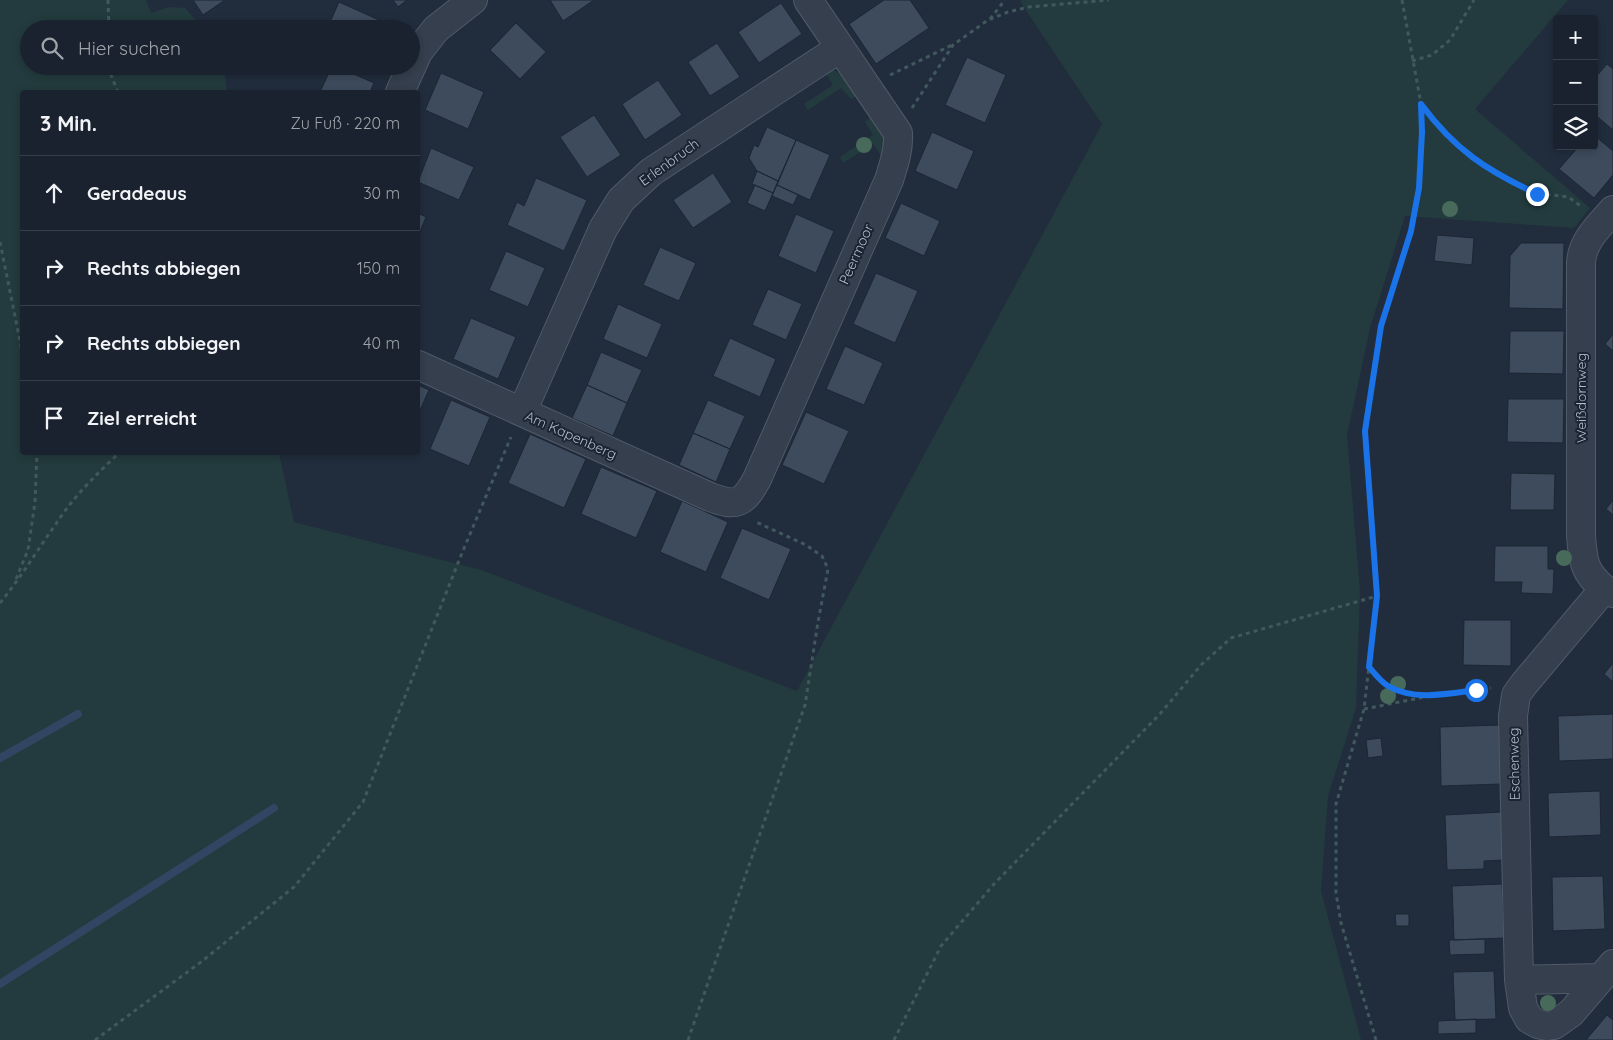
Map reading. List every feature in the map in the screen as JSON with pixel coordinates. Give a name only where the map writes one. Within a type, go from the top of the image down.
[{"type":"street","points":[[420,49],[436,29],[473,0]]},
{"type":"street","points":[[808,0],[898,133]]},
{"type":"street","name":"Erlenbruch","points":[[522,412],[603,229],[621,200],[651,172],[840,48]]},
{"type":"street","points":[[401,90],[408,75]]},
{"type":"street","name":"Peermoor","points":[[734,502],[749,494],[757,479],[889,180],[897,156],[898,133]]},
{"type":"street","name":"Weißdornweg","points":[[1607,216],[1581,252],[1581,536],[1582,561],[1588,573],[1608,591]]},
{"type":"street","name":"Am Kapenberg","points":[[420,366],[522,412],[734,502]]},
{"type":"street","points":[[1516,695],[1608,591]]},
{"type":"street","name":"Eschenweg","points":[[1516,695],[1513,716],[1519,980],[1523,1008],[1529,1019],[1538,1024],[1554,1025],[1571,1013],[1607,971]]},
{"type":"street","points":[[1519,980],[1607,971]]},
{"type":"path","points":[[108,0],[109,20]]},
{"type":"path","points":[[865,84],[905,69],[953,45],[988,20],[1006,0]]},
{"type":"path","points":[[1063,0],[1066,4]]},
{"type":"path","points":[[988,20],[1008,12],[1029,7],[1109,0]]},
{"type":"path","points":[[1376,1040],[1341,924],[1336,893],[1336,804],[1364,709],[1377,596],[1365,431],[1381,326],[1411,231],[1419,188],[1422,132],[1421,104],[1402,0]]},
{"type":"path","points":[[1412,61],[1432,55],[1450,40],[1474,0]]},
{"type":"path","points":[[898,133],[953,45]]},
{"type":"path","points":[[111,75],[117,90]]},
{"type":"path","points":[[1421,104],[1448,138],[1478,162],[1509,181],[1537,194],[1568,197],[1607,216]]},
{"type":"path","points":[[0,242],[20,341]]},
{"type":"path","points":[[95,1040],[201,962],[294,887],[363,802],[462,553],[522,412]]},
{"type":"path","points":[[13,587],[28,550],[35,502],[36,455]]},
{"type":"path","points":[[0,603],[13,587],[60,517],[79,493],[117,455]]},
{"type":"path","points":[[688,1040],[805,705],[828,569],[822,556],[806,545],[753,521],[734,502]]},
{"type":"path","points":[[894,1040],[941,946],[994,884],[1160,714],[1201,665],[1231,638],[1377,596]]},
{"type":"path","points":[[1369,667],[1386,685],[1403,692],[1435,695]]},
{"type":"path","points":[[1364,709],[1435,695],[1501,686],[1516,695]]},
{"type":"green space","points":[[0,0],[146,0],[151,13],[169,7],[185,8],[196,20],[20,20],[20,75],[225,75],[227,90],[20,90],[20,455],[279,455],[294,522],[481,570],[797,691],[1102,124],[1021,3],[1021,0],[1568,0],[1555,15],[1553,15],[1553,18],[1475,109],[1590,208],[1574,228],[1405,216],[1370,328],[1347,435],[1360,591],[1356,708],[1328,796],[1321,891],[1361,1040],[0,1040]]},
{"type":"green space","points":[[830,69],[843,76],[860,95],[851,99],[841,88],[808,110],[804,104],[833,85],[824,70]]},
{"type":"green space","points":[[873,115],[888,141],[884,160],[873,144],[843,163],[840,157],[873,135],[865,122]]},
{"type":"building","points":[[193,0],[225,0],[203,15]]},
{"type":"building","points":[[393,0],[407,0],[398,7]]},
{"type":"building","points":[[550,0],[594,0],[563,21]]},
{"type":"building","points":[[884,0],[910,0],[929,28],[876,64],[849,24]]},
{"type":"building","points":[[339,2],[379,20],[331,20]]},
{"type":"building","points":[[781,3],[802,34],[759,63],[738,32]]},
{"type":"building","points":[[516,23],[546,52],[520,79],[490,50]]},
{"type":"building","points":[[717,43],[740,77],[710,96],[688,62]]},
{"type":"building","points":[[967,57],[1006,75],[985,123],[945,105]]},
{"type":"building","points":[[1607,64],[1613,69],[1613,130],[1598,117],[1598,74]]},
{"type":"building","points":[[441,73],[484,92],[468,129],[425,110]]},
{"type":"building","points":[[328,75],[356,75],[374,83],[371,90],[321,90]]},
{"type":"building","points":[[658,80],[682,115],[645,140],[622,104]]},
{"type":"building","points":[[594,115],[621,155],[587,177],[560,137]]},
{"type":"building","points":[[767,127],[796,140],[778,181],[757,171],[749,158],[754,145],[758,147]]},
{"type":"building","points":[[932,132],[974,151],[957,190],[915,171]]},
{"type":"building","points":[[1598,138],[1613,151],[1613,175],[1594,198],[1559,169],[1576,150],[1598,150]]},
{"type":"building","points":[[796,140],[830,155],[810,200],[777,185]]},
{"type":"building","points":[[431,148],[474,167],[459,200],[420,183],[420,177]]},
{"type":"building","points":[[757,171],[778,181],[773,193],[752,184]]},
{"type":"building","points":[[713,173],[732,202],[693,228],[673,200]]},
{"type":"building","points":[[536,178],[587,200],[564,251],[507,225],[517,202],[524,206]]},
{"type":"building","points":[[755,185],[773,193],[765,211],[747,203]]},
{"type":"building","points":[[777,185],[798,195],[793,205],[772,196]]},
{"type":"building","points":[[901,203],[940,221],[924,256],[885,238]]},
{"type":"building","points":[[420,214],[426,217],[420,232]]},
{"type":"building","points":[[796,214],[834,231],[816,273],[778,256]]},
{"type":"building","points":[[1437,235],[1474,238],[1472,265],[1434,261]]},
{"type":"building","points":[[1521,243],[1564,243],[1563,309],[1509,308],[1510,256]]},
{"type":"building","points":[[660,247],[696,263],[679,301],[643,285]]},
{"type":"building","points":[[506,251],[545,268],[528,307],[489,290]]},
{"type":"building","points":[[876,273],[918,291],[895,343],[853,324]]},
{"type":"building","points":[[768,289],[802,304],[786,340],[752,325]]},
{"type":"building","points":[[618,304],[662,324],[647,358],[603,339]]},
{"type":"building","points":[[471,318],[516,337],[498,379],[453,359]]},
{"type":"building","points":[[1510,331],[1564,331],[1563,374],[1509,373]]},
{"type":"building","points":[[1613,334],[1613,351],[1605,344]]},
{"type":"building","points":[[730,338],[776,359],[760,397],[713,376]]},
{"type":"building","points":[[845,346],[883,363],[864,405],[826,389]]},
{"type":"building","points":[[601,352],[642,370],[627,403],[587,385]]},
{"type":"building","points":[[587,385],[627,403],[613,436],[572,418]]},
{"type":"building","points":[[420,386],[429,390],[420,410]]},
{"type":"building","points":[[1508,399],[1564,399],[1563,443],[1507,442]]},
{"type":"building","points":[[451,400],[490,417],[469,466],[430,449]]},
{"type":"building","points":[[708,400],[745,416],[730,449],[693,433]]},
{"type":"building","points":[[806,412],[849,431],[824,484],[782,465]]},
{"type":"building","points":[[693,433],[730,449],[716,482],[679,465]]},
{"type":"building","points":[[530,434],[586,459],[564,508],[508,483]]},
{"type":"building","points":[[601,467],[657,491],[636,538],[581,514]]},
{"type":"building","points":[[1511,473],[1555,474],[1554,510],[1510,510]]},
{"type":"building","points":[[1613,500],[1613,515],[1606,509]]},
{"type":"building","points":[[682,501],[728,522],[706,572],[660,552]]},
{"type":"building","points":[[742,528],[791,549],[769,600],[720,578]]},
{"type":"building","points":[[1495,546],[1548,546],[1548,569],[1554,569],[1553,594],[1521,593],[1522,582],[1494,582]]},
{"type":"building","points":[[1464,620],[1511,620],[1511,666],[1463,665]]},
{"type":"building","points":[[1613,663],[1613,682],[1604,674]]},
{"type":"building","points":[[1613,714],[1613,759],[1559,761],[1558,716]]},
{"type":"building","points":[[1500,725],[1502,784],[1441,786],[1440,727]]},
{"type":"building","points":[[1381,738],[1383,756],[1368,758],[1366,740]]},
{"type":"building","points":[[1600,791],[1601,835],[1549,837],[1548,793]]},
{"type":"building","points":[[1502,812],[1504,860],[1484,861],[1484,869],[1447,870],[1445,815]]},
{"type":"building","points":[[1603,876],[1605,929],[1553,931],[1552,877]]},
{"type":"building","points":[[1502,884],[1504,938],[1454,940],[1452,886]]},
{"type":"building","points":[[1395,914],[1409,914],[1409,926],[1396,926]]},
{"type":"building","points":[[1485,939],[1485,954],[1450,955],[1449,940]]},
{"type":"building","points":[[1494,971],[1496,1019],[1455,1020],[1453,972]]},
{"type":"building","points":[[1607,1015],[1613,1020],[1613,1040],[1586,1040]]},
{"type":"building","points":[[1476,1019],[1476,1033],[1438,1034],[1438,1021]]},
{"type":"waterway","points":[[0,758],[78,714]]},
{"type":"waterway","points":[[0,984],[274,808]]},
{"type":"route","points":[[1476,690],[1435,695],[1403,692],[1386,685],[1369,667],[1377,596],[1365,431],[1381,326],[1411,231],[1419,188],[1422,132],[1421,104],[1448,138],[1478,162],[1509,181],[1537,194]]}]
